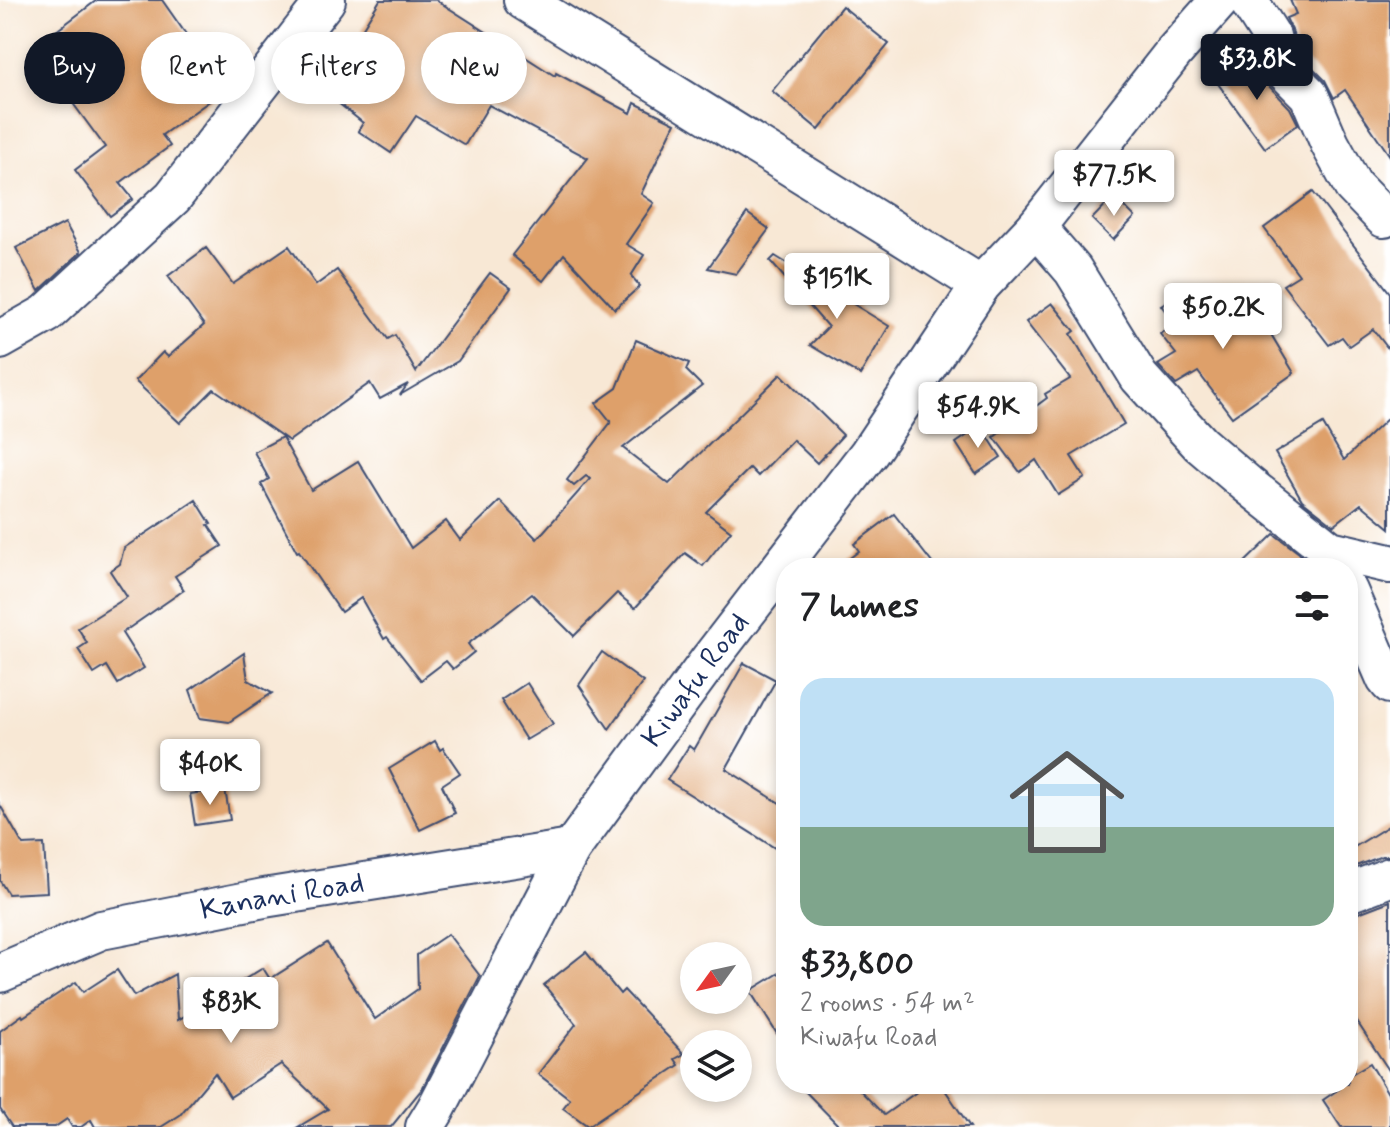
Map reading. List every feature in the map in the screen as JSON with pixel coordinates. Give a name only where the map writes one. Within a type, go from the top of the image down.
[{"type":"street","points":[[0,340],[46,314],[173,197],[326,0]]},
{"type":"street","points":[[523,0],[981,285]]},
{"type":"street","name":"Kiwafu Road","points":[[788,558],[869,453],[981,285],[1036,227],[1174,52],[1220,0]]},
{"type":"street","points":[[1248,0],[1271,36],[1278,64],[1309,95],[1330,144],[1353,186],[1384,218],[1390,214]]},
{"type":"street","points":[[1036,227],[1073,270],[1139,377],[1174,417],[1200,444],[1333,558]]},
{"type":"street","points":[[1358,561],[1390,564]]},
{"type":"street","name":"Kiwafu Road","points":[[425,1127],[571,849],[776,574]]},
{"type":"street","points":[[1358,614],[1390,684]]},
{"type":"street","name":"Kanani Road","points":[[0,973],[101,930],[264,898],[571,849]]},
{"type":"street","points":[[1358,889],[1390,877]]},
{"type":"building","points":[[97,0],[162,0],[184,32],[141,32],[141,104],[205,104],[162,135],[170,146],[120,183],[133,199],[110,216],[75,170],[105,147],[73,104],[125,104],[125,32],[55,32]]},
{"type":"building","points":[[380,0],[436,0],[486,32],[421,32],[421,104],[527,104],[527,58],[555,76],[556,73],[631,113],[635,103],[675,123],[641,194],[654,203],[626,244],[644,255],[631,276],[640,286],[615,309],[564,254],[543,281],[512,255],[588,158],[489,105],[465,145],[416,116],[391,153],[358,131],[363,123],[340,104],[405,104],[405,32],[361,31]]},
{"type":"building","points":[[1290,0],[1390,0],[1390,156],[1345,90],[1334,98],[1325,80],[1298,53],[1286,18],[1296,14]]},
{"type":"building","points":[[842,6],[889,44],[819,130],[772,91]]},
{"type":"building","points":[[1252,52],[1262,79],[1290,108],[1298,124],[1265,148],[1216,81],[1230,70],[1228,68]]},
{"type":"building","points":[[1313,192],[1390,293],[1390,351],[1373,329],[1349,346],[1342,337],[1329,345],[1283,285],[1299,275],[1264,228]]},
{"type":"building","points":[[1114,196],[1135,217],[1113,240],[1092,219]]},
{"type":"building","points":[[747,213],[769,229],[736,274],[708,268]]},
{"type":"building","points":[[65,223],[81,252],[39,291],[16,248]]},
{"type":"building","points":[[289,246],[316,285],[337,270],[388,339],[395,335],[416,372],[490,273],[511,288],[458,361],[400,395],[408,384],[380,399],[370,383],[289,441],[214,389],[180,423],[135,381],[163,352],[168,357],[204,325],[168,276],[206,248],[233,284]]},
{"type":"building","points":[[775,256],[889,326],[860,375],[810,345],[828,327],[770,261]]},
{"type":"building","points":[[1184,290],[1195,306],[1212,293],[1232,318],[1253,304],[1294,373],[1232,417],[1198,372],[1176,385],[1158,365],[1176,354],[1160,334],[1174,323],[1161,305]]},
{"type":"building","points":[[1052,303],[1075,331],[1071,334],[1124,424],[1071,456],[1085,478],[1058,495],[1036,460],[1020,472],[994,437],[1047,398],[1045,394],[1070,379],[1026,322]]},
{"type":"building","points":[[636,340],[689,363],[686,370],[702,386],[623,448],[669,484],[781,374],[843,435],[817,463],[793,440],[758,476],[750,468],[706,512],[731,531],[703,566],[685,553],[635,608],[617,593],[574,636],[532,594],[468,644],[474,652],[453,669],[446,661],[421,680],[387,637],[384,639],[361,598],[341,612],[297,552],[261,484],[269,479],[254,452],[282,437],[311,490],[358,461],[411,548],[446,521],[460,540],[500,501],[537,539],[590,479],[586,476],[574,486],[567,480],[611,422],[596,403],[617,388]]},
{"type":"building","points":[[1390,416],[1390,528],[1361,504],[1334,525],[1302,500],[1275,453],[1323,424],[1344,460]]},
{"type":"building","points":[[981,426],[1001,457],[976,474],[956,443]]},
{"type":"building","points":[[196,500],[222,546],[175,576],[184,590],[122,633],[144,668],[118,684],[107,666],[94,674],[78,649],[87,643],[78,628],[127,597],[110,571],[120,564],[124,548]]},
{"type":"building","points":[[894,514],[928,558],[850,558],[859,551],[854,544]]},
{"type":"building","points":[[1274,534],[1303,558],[1249,558]]},
{"type":"building","points":[[602,652],[643,682],[609,729],[579,685]]},
{"type":"building","points":[[244,653],[248,680],[272,693],[229,722],[200,718],[190,690]]},
{"type":"building","points":[[744,663],[776,680],[726,769],[776,801],[776,849],[667,780],[689,746],[694,750]]},
{"type":"building","points":[[527,683],[553,724],[526,740],[501,700]]},
{"type":"building","points":[[435,741],[460,773],[442,785],[455,813],[420,830],[389,769]]},
{"type":"building","points":[[225,789],[230,820],[195,825],[190,794]]},
{"type":"building","points":[[0,805],[23,845],[44,844],[47,892],[8,894],[0,881]]},
{"type":"building","points":[[1390,825],[1390,856],[1358,865],[1358,845]]},
{"type":"building","points":[[1390,901],[1390,1072],[1358,1023],[1358,913]]},
{"type":"building","points":[[448,934],[480,976],[422,1089],[391,1127],[298,1127],[328,1109],[281,1064],[230,1097],[215,1073],[180,1115],[161,1127],[95,1127],[91,1120],[81,1127],[72,1127],[67,1119],[55,1127],[12,1127],[0,1109],[0,1031],[76,982],[83,992],[117,970],[134,996],[175,974],[178,1020],[263,968],[270,979],[327,943],[375,1019],[418,989],[417,955]]},
{"type":"building","points":[[586,952],[620,994],[624,990],[680,1050],[680,1056],[675,1059],[679,1065],[588,1126],[563,1108],[570,1099],[538,1074],[576,1024],[544,985]]},
{"type":"building","points":[[776,975],[776,1032],[752,990]]},
{"type":"building","points":[[1370,1063],[1390,1097],[1390,1127],[1341,1127],[1323,1100],[1332,1094],[1358,1094],[1358,1070]]},
{"type":"building","points":[[808,1094],[864,1094],[884,1115],[914,1094],[948,1094],[970,1127],[840,1127]]}]
